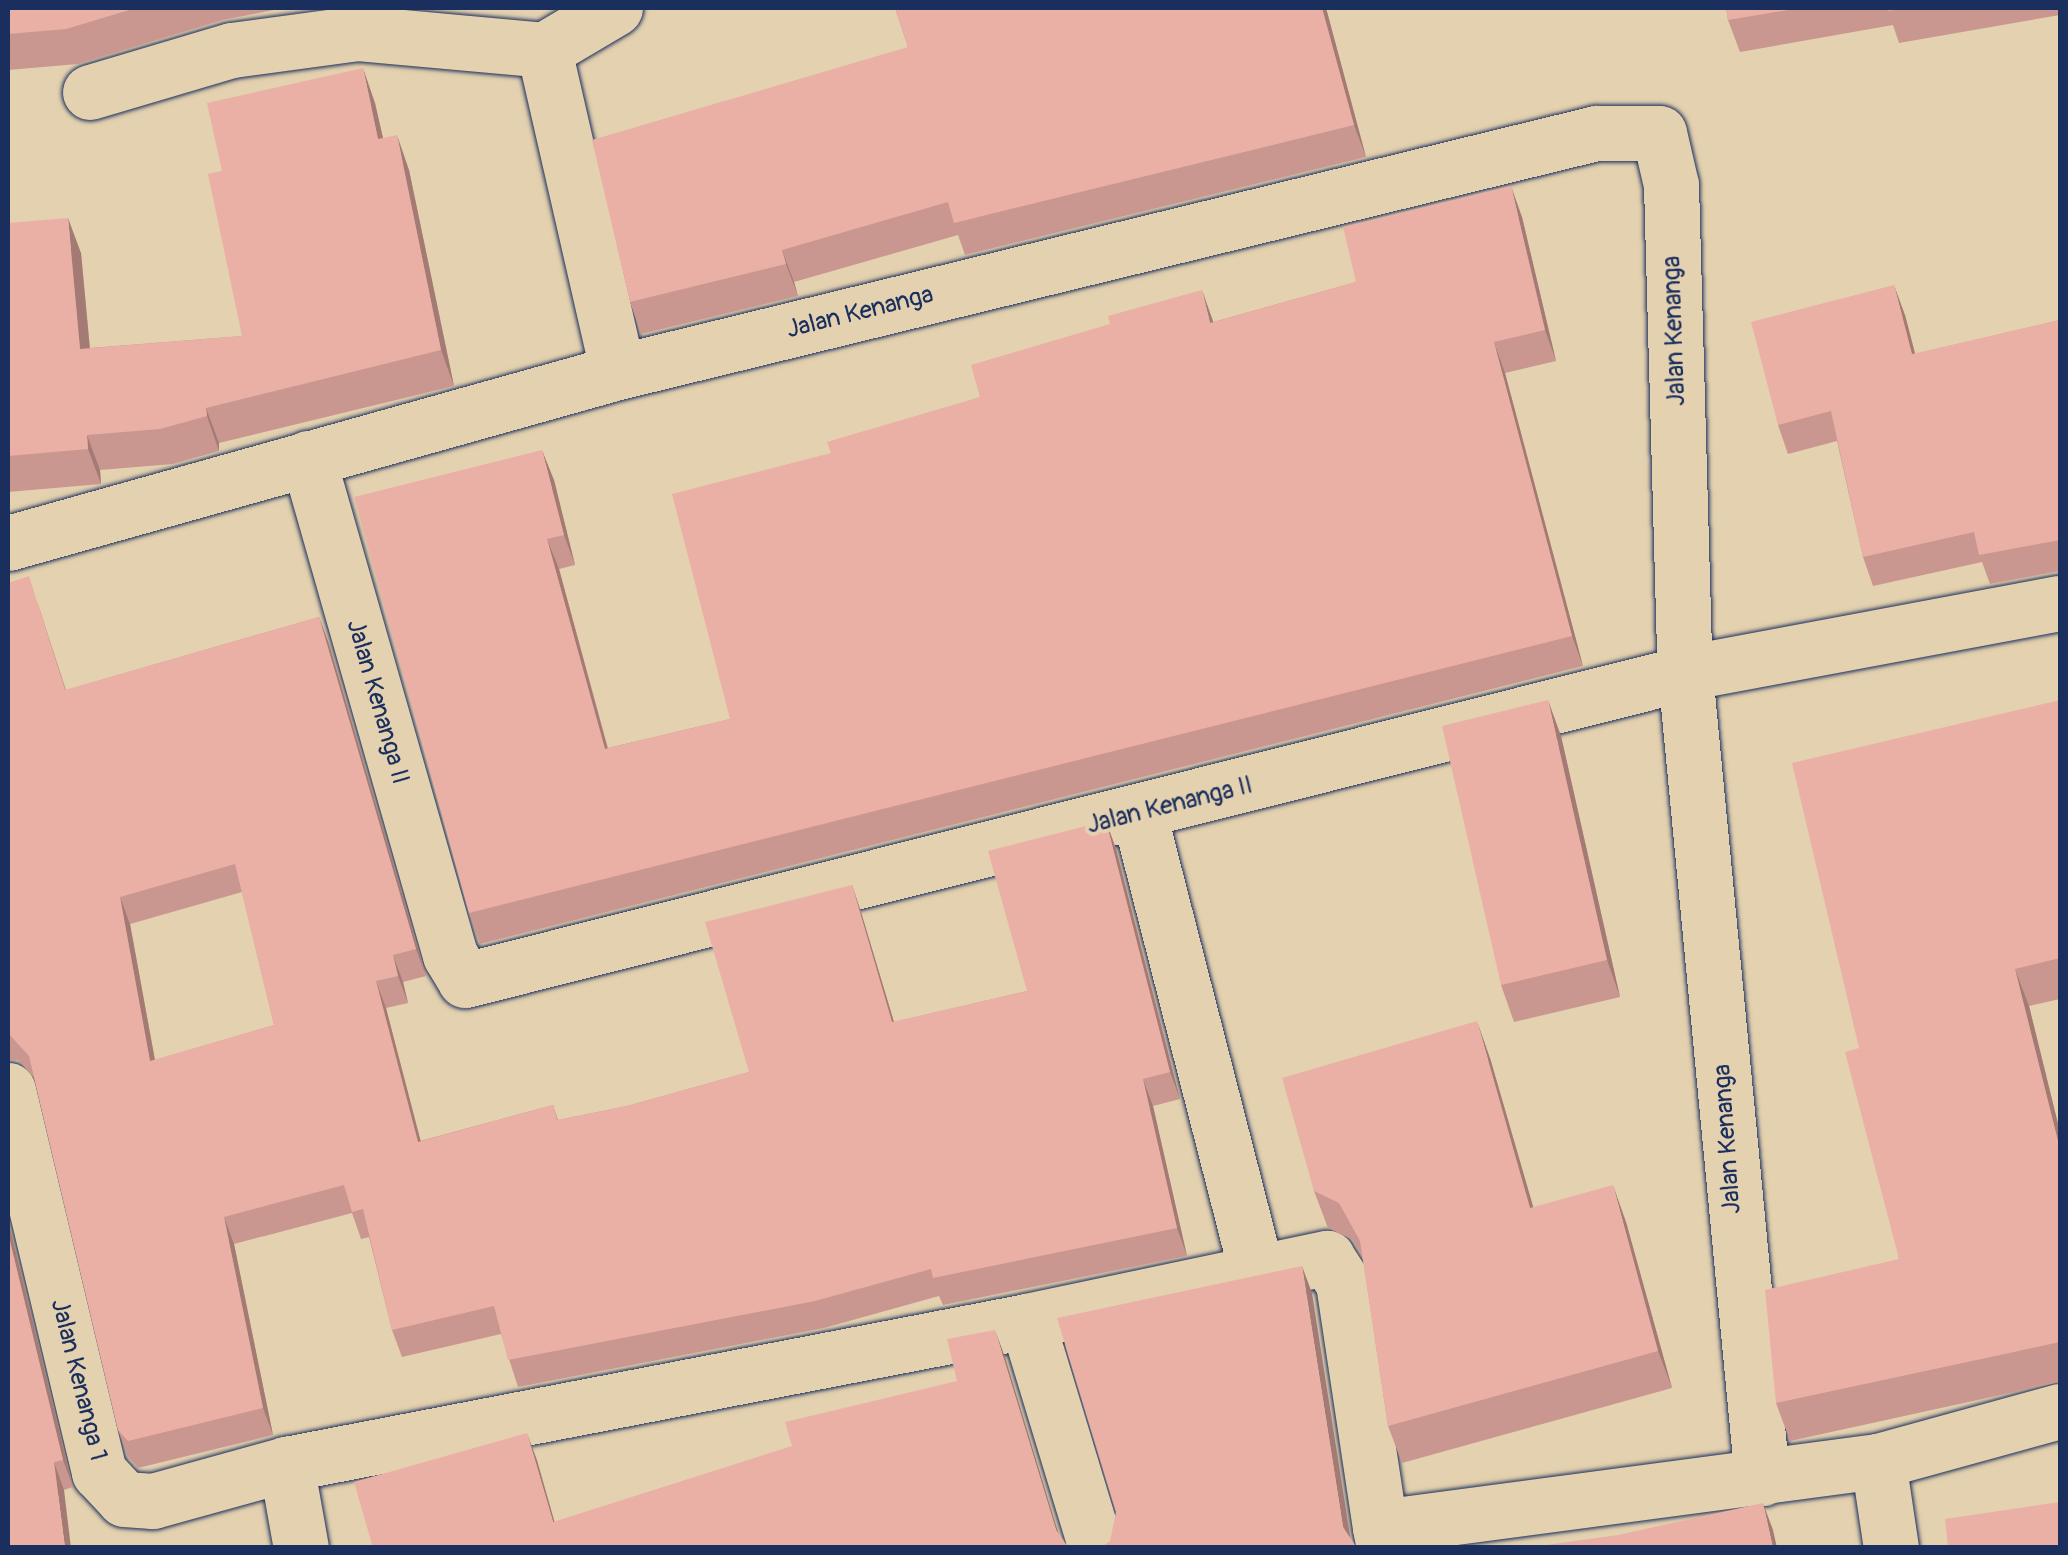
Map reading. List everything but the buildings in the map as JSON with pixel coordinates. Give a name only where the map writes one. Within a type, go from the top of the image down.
[{"type":"street","points":[[90,92],[232,50],[358,34],[544,50],[616,8]]},
{"type":"street","points":[[544,50],[618,372]]},
{"type":"street","name":"Jalan Kenanga","points":[[8,543],[618,372],[1596,133],[1659,133],[1671,185],[1685,673],[1762,1478]]},
{"type":"street","name":"Jalan Kenanga II","points":[[308,458],[450,956],[465,980],[1139,814],[1685,673],[2060,603]]},
{"type":"street","points":[[1139,814],[1256,1268]]},
{"type":"street","name":"Jalan Kenanga 1","points":[[8,1090],[106,1482],[124,1498],[153,1501],[286,1464],[1028,1321],[1256,1268],[1321,1257],[1338,1271],[1382,1537]]},
{"type":"street","points":[[1028,1321],[1096,1548]]},
{"type":"street","points":[[1382,1537],[1491,1531],[1762,1478],[1878,1461],[2060,1411]]},
{"type":"street","points":[[1878,1461],[1892,1548]]},
{"type":"street","points":[[286,1464],[301,1548]]}]
